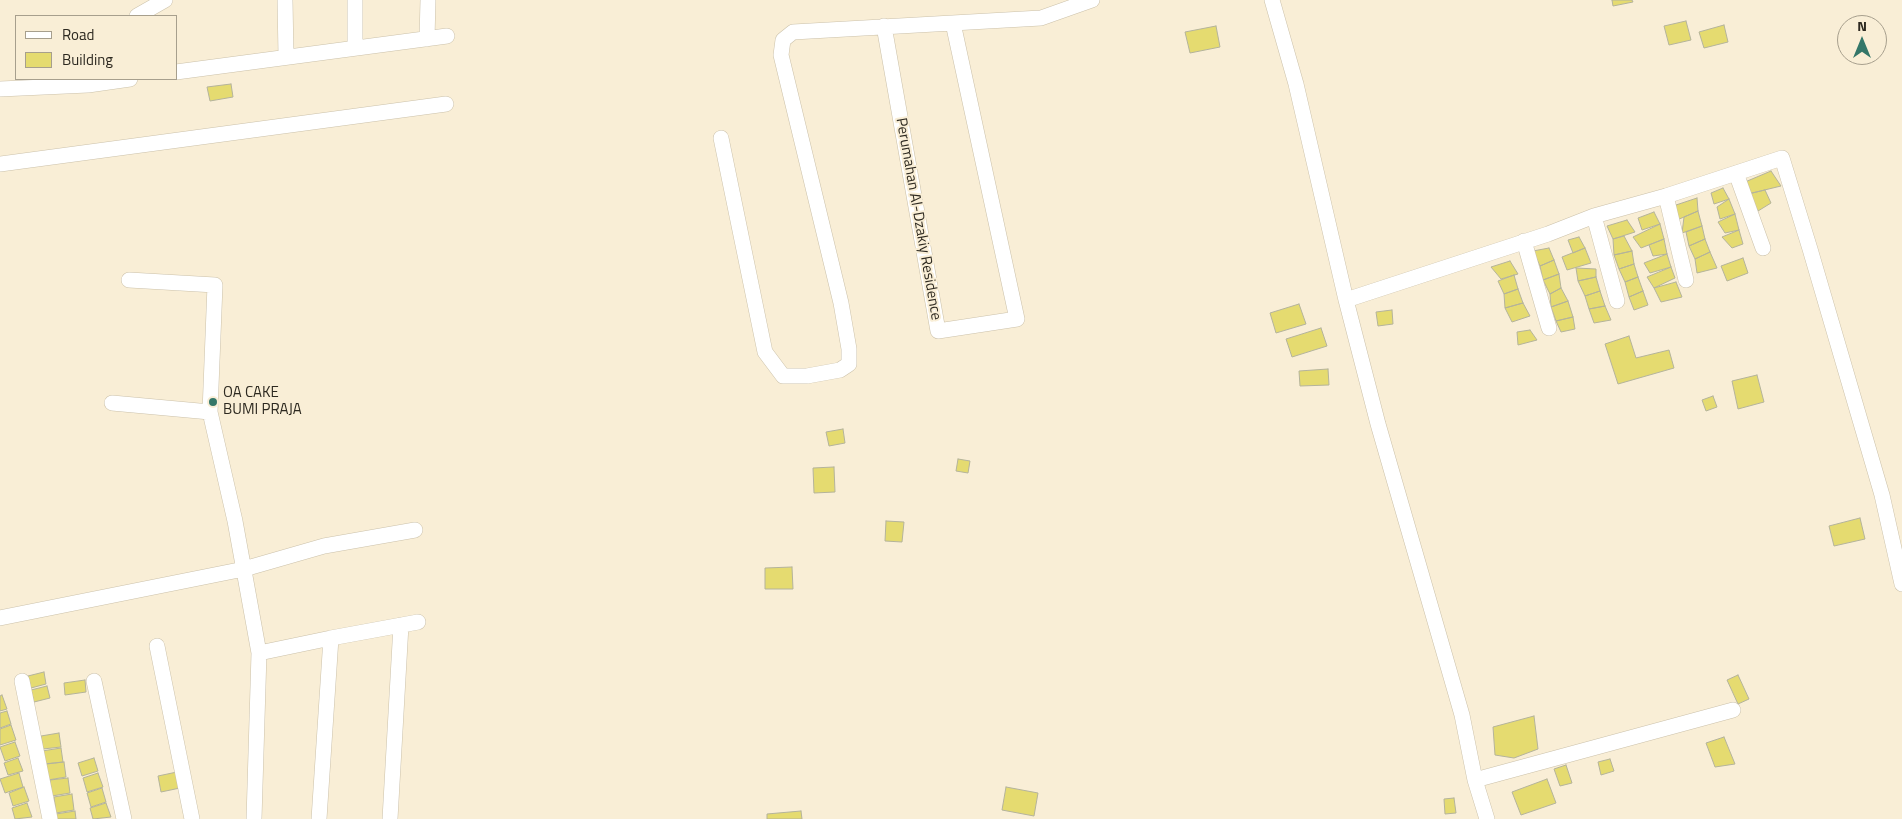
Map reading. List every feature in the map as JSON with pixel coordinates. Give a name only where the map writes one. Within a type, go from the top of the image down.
[{"type":"street","points":[[139,15],[165,0]]},
{"type":"street","points":[[285,0],[286,56]]},
{"type":"street","points":[[354,0],[355,48]]},
{"type":"street","points":[[427,39],[428,0]]},
{"type":"street","points":[[721,138],[765,352],[783,376],[807,376],[840,370],[849,364],[849,349],[841,303],[780,55],[783,40],[793,32],[1041,18],[1092,0]]},
{"type":"street","points":[[1272,0],[1296,84],[1346,300],[1378,424],[1462,715],[1475,780],[1487,819]]},
{"type":"street","name":"Perumahan Al-Dzakiy Residence","points":[[884,26],[938,331],[1017,319],[953,23]]},
{"type":"street","points":[[178,72],[447,36]]},
{"type":"street","points":[[0,89],[114,80]]},
{"type":"street","points":[[0,164],[446,104]]},
{"type":"street","points":[[1346,300],[1594,216],[1666,196],[1782,158],[1877,477],[1902,584]]},
{"type":"street","points":[[1736,173],[1763,248]]},
{"type":"street","points":[[1666,196],[1686,280]]},
{"type":"street","points":[[1594,216],[1617,301]]},
{"type":"street","points":[[1524,241],[1549,328]]},
{"type":"street","points":[[129,280],[215,285],[210,412],[244,569],[259,654],[254,819]]},
{"type":"street","points":[[112,403],[210,412]]},
{"type":"street","points":[[0,618],[244,569],[324,546],[415,530]]},
{"type":"street","points":[[259,654],[418,622]]},
{"type":"street","points":[[390,819],[401,626]]},
{"type":"street","points":[[319,819],[331,638]]},
{"type":"street","points":[[157,646],[192,819]]},
{"type":"street","points":[[22,681],[50,819]]},
{"type":"street","points":[[94,681],[124,819]]},
{"type":"street","points":[[1475,780],[1733,710]]},
{"type":"building","points":[[1612,0],[1632,0],[1633,2],[1613,6]]},
{"type":"building","points":[[1686,21],[1691,40],[1669,45],[1664,26]]},
{"type":"building","points":[[1724,25],[1728,42],[1704,48],[1699,32]]},
{"type":"building","points":[[1216,26],[1220,47],[1190,53],[1185,32]]},
{"type":"building","points":[[231,84],[233,97],[210,101],[207,87]]},
{"type":"building","points":[[1771,171],[1781,186],[1748,194],[1745,182]]},
{"type":"building","points":[[1723,188],[1729,199],[1714,204],[1711,193]]},
{"type":"building","points":[[1765,190],[1771,203],[1758,211],[1748,194]]},
{"type":"building","points":[[1697,198],[1698,211],[1677,220],[1670,207]]},
{"type":"building","points":[[1729,199],[1735,214],[1720,219],[1717,207]]},
{"type":"building","points":[[1698,211],[1702,226],[1682,233],[1684,217]]},
{"type":"building","points":[[1654,212],[1660,224],[1642,230],[1638,218]]},
{"type":"building","points":[[1735,214],[1739,230],[1725,233],[1718,222]]},
{"type":"building","points":[[1627,220],[1635,232],[1613,239],[1607,226]]},
{"type":"building","points":[[1660,224],[1664,239],[1641,248],[1633,237]]},
{"type":"building","points":[[1702,226],[1705,239],[1689,246],[1686,232]]},
{"type":"building","points":[[1739,230],[1743,244],[1732,248],[1722,237]]},
{"type":"building","points":[[1624,236],[1632,251],[1614,255],[1613,239]]},
{"type":"building","points":[[1579,237],[1585,248],[1573,253],[1568,240]]},
{"type":"building","points":[[1664,239],[1667,254],[1653,256],[1649,245]]},
{"type":"building","points":[[1705,239],[1710,252],[1695,259],[1689,246]]},
{"type":"building","points":[[1549,248],[1554,260],[1540,266],[1533,251]]},
{"type":"building","points":[[1585,248],[1591,263],[1567,270],[1562,257]]},
{"type":"building","points":[[1632,251],[1634,264],[1619,269],[1614,255]]},
{"type":"building","points":[[1710,252],[1717,268],[1697,273],[1695,259]]},
{"type":"building","points":[[1667,254],[1671,267],[1650,273],[1644,263]]},
{"type":"building","points":[[1743,258],[1748,273],[1727,281],[1721,266]]},
{"type":"building","points":[[1554,260],[1559,274],[1543,280],[1540,266]]},
{"type":"building","points":[[1510,261],[1518,274],[1501,279],[1491,267]]},
{"type":"building","points":[[1634,264],[1638,277],[1625,282],[1619,269]]},
{"type":"building","points":[[1671,267],[1675,278],[1654,288],[1647,277]]},
{"type":"building","points":[[1576,268],[1596,269],[1596,277],[1578,281]]},
{"type":"building","points":[[1559,274],[1561,288],[1550,294],[1543,280]]},
{"type":"building","points":[[1514,275],[1518,289],[1504,294],[1498,281]]},
{"type":"building","points":[[1596,277],[1600,291],[1585,296],[1578,281]]},
{"type":"building","points":[[1638,277],[1643,291],[1629,297],[1625,282]]},
{"type":"building","points":[[1676,282],[1682,297],[1661,302],[1654,288]]},
{"type":"building","points":[[1561,288],[1568,301],[1551,307],[1550,294]]},
{"type":"building","points":[[1518,289],[1523,303],[1505,308],[1504,294]]},
{"type":"building","points":[[1600,291],[1605,306],[1589,309],[1585,296]]},
{"type":"building","points":[[1643,291],[1648,305],[1634,310],[1629,297]]},
{"type":"building","points":[[1568,301],[1573,317],[1556,321],[1551,307]]},
{"type":"building","points":[[1523,303],[1530,316],[1512,322],[1505,308]]},
{"type":"building","points":[[1299,304],[1306,324],[1276,333],[1270,313]]},
{"type":"building","points":[[1605,306],[1611,320],[1594,323],[1589,309]]},
{"type":"building","points":[[1392,310],[1393,324],[1378,326],[1376,312]]},
{"type":"building","points":[[1573,317],[1575,329],[1561,332],[1556,321]]},
{"type":"building","points":[[1321,328],[1327,346],[1292,357],[1286,339]]},
{"type":"building","points":[[1530,330],[1537,340],[1518,345],[1517,332]]},
{"type":"building","points":[[1629,336],[1636,358],[1669,350],[1674,368],[1618,384],[1605,344]]},
{"type":"building","points":[[1328,369],[1329,385],[1300,386],[1299,371]]},
{"type":"building","points":[[1757,375],[1764,402],[1738,409],[1732,381]]},
{"type":"building","points":[[1713,396],[1717,407],[1706,411],[1702,400]]},
{"type":"building","points":[[843,429],[845,443],[829,446],[826,432]]},
{"type":"building","points":[[958,459],[970,461],[968,473],[956,471]]},
{"type":"building","points":[[834,467],[835,492],[814,493],[813,468]]},
{"type":"building","points":[[1860,518],[1865,539],[1834,546],[1829,526]]},
{"type":"building","points":[[886,521],[904,522],[902,542],[885,541]]},
{"type":"building","points":[[792,567],[793,589],[765,589],[765,568]]},
{"type":"building","points":[[44,672],[46,684],[31,688],[28,676]]},
{"type":"building","points":[[1738,675],[1749,699],[1738,704],[1727,680]]},
{"type":"building","points":[[85,680],[86,692],[65,695],[64,683]]},
{"type":"building","points":[[47,686],[50,698],[34,702],[31,690]]},
{"type":"building","points":[[2,695],[7,709],[0,711],[0,696]]},
{"type":"building","points":[[7,711],[11,724],[0,728],[0,713]]},
{"type":"building","points":[[1534,716],[1538,749],[1514,758],[1495,755],[1493,727]]},
{"type":"building","points":[[11,725],[16,740],[0,745],[0,729]]},
{"type":"building","points":[[59,733],[61,747],[43,749],[41,736]]},
{"type":"building","points":[[1724,737],[1735,764],[1715,767],[1706,743]]},
{"type":"building","points":[[15,742],[20,756],[5,761],[0,747]]},
{"type":"building","points":[[61,748],[63,762],[44,764],[42,751]]},
{"type":"building","points":[[18,758],[23,771],[8,775],[4,763]]},
{"type":"building","points":[[94,758],[98,771],[82,776],[78,763]]},
{"type":"building","points":[[1610,759],[1614,771],[1601,775],[1598,762]]},
{"type":"building","points":[[64,762],[66,777],[48,780],[46,764]]},
{"type":"building","points":[[1566,765],[1572,783],[1560,786],[1554,769]]},
{"type":"building","points":[[177,772],[180,788],[161,792],[158,776]]},
{"type":"building","points":[[19,773],[23,787],[5,793],[0,779]]},
{"type":"building","points":[[98,773],[103,787],[87,792],[83,778]]},
{"type":"building","points":[[68,778],[70,793],[52,796],[50,780]]},
{"type":"building","points":[[1547,779],[1556,803],[1521,815],[1512,792]]},
{"type":"building","points":[[24,787],[29,801],[13,806],[9,793]]},
{"type":"building","points":[[1006,787],[1038,793],[1034,816],[1002,810]]},
{"type":"building","points":[[102,788],[106,802],[91,807],[87,793]]},
{"type":"building","points":[[72,794],[74,810],[56,813],[54,797]]},
{"type":"building","points":[[1454,798],[1456,813],[1445,814],[1444,799]]},
{"type":"building","points":[[27,803],[32,817],[15,819],[12,808]]},
{"type":"building","points":[[106,803],[111,817],[93,819],[90,808]]},
{"type":"building","points":[[75,811],[76,819],[57,819],[56,814]]},
{"type":"building","points":[[801,811],[802,819],[767,819],[767,814]]},
{"type":"place","name":"OA CAKE BUMI PRAJA","points":[[213,402]]}]
